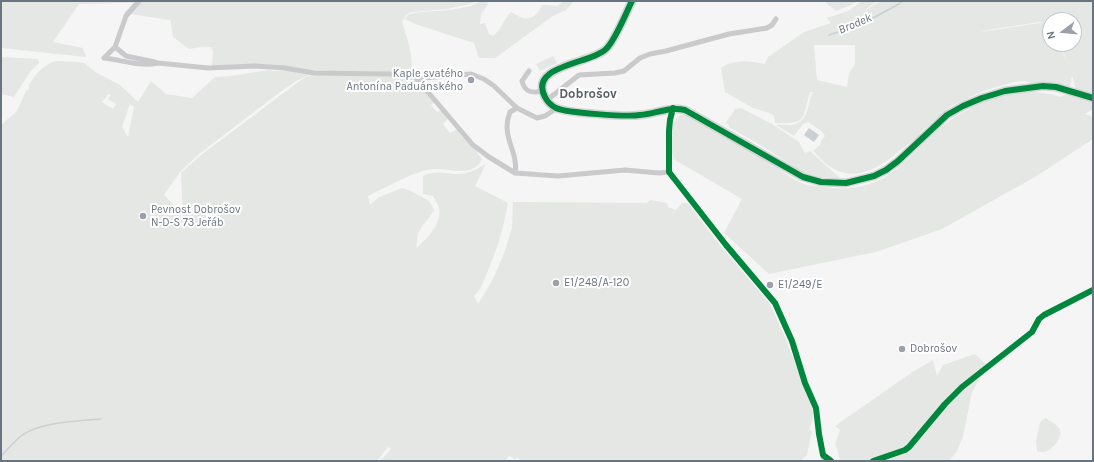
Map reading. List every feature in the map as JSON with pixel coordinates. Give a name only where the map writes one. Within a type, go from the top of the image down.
[{"type":"street","points":[[139,1],[126,16],[115,47],[104,58],[139,64],[150,65],[158,63]]},
{"type":"street","points":[[632,1],[613,40],[606,50],[593,57],[559,68],[544,79],[543,91],[547,100],[557,108],[568,111],[631,116],[644,115],[673,108],[690,112],[803,177],[821,182],[846,183],[874,176],[886,170],[898,161],[949,113],[982,98],[1005,91],[1043,86],[1056,87],[1093,98]]},
{"type":"street","points":[[547,100],[579,75],[624,71],[640,58],[650,54],[729,34],[762,30],[772,25],[776,19]]},
{"type":"street","points":[[115,47],[126,56],[158,63],[208,68],[255,66],[286,68],[314,73],[389,74],[411,76],[416,78],[438,78],[471,74],[494,86],[517,108],[537,118],[546,116],[557,108]]},
{"type":"street","points":[[529,71],[522,81],[527,91],[532,93],[543,91]]},
{"type":"street","points":[[416,78],[473,145],[489,157],[516,173],[558,176],[625,170],[659,173],[669,172]]},
{"type":"street","points":[[508,101],[510,112],[507,130],[514,156],[516,173]]},
{"type":"street","points":[[510,112],[517,108]]},
{"type":"street","points":[[673,108],[669,131],[669,172],[726,245],[775,304],[792,341],[805,383],[816,408],[818,434],[824,461]]},
{"type":"shaded area","points":[[1,1],[478,1],[447,9],[412,12],[406,15],[402,22],[411,55],[412,69],[410,74],[212,66],[213,51],[211,47],[189,49],[173,37],[170,17],[170,20],[124,13],[133,3],[79,4],[53,42],[83,48],[86,57],[1,48]]},
{"type":"shaded area","points":[[482,1],[487,1],[488,4],[481,14],[480,24],[485,23],[489,34],[493,36],[511,12],[521,17],[529,18],[536,15],[542,5],[558,6],[563,1],[574,1],[566,10],[553,16],[495,58],[479,58],[474,43],[415,24],[405,19],[408,15],[413,13],[457,9],[474,5]]},
{"type":"shaded area","points":[[826,1],[858,1],[836,11],[826,3]]},
{"type":"shaded area","points":[[862,1],[877,1],[861,13],[881,1],[1093,1],[1093,109],[1085,114],[1093,117],[1093,139],[1035,177],[942,229],[876,252],[769,274],[724,233],[742,199],[675,160],[671,147],[673,124],[682,114],[689,114],[773,164],[801,183],[826,188],[845,188],[865,185],[883,178],[902,164],[942,126],[984,102],[1005,95],[1027,92],[1038,92],[1061,97],[1076,89],[1072,76],[1070,87],[1060,85],[1056,82],[1031,83],[1025,81],[1014,82],[986,90],[951,106],[920,133],[918,137],[879,166],[858,174],[846,173],[834,169],[825,163],[813,151],[820,145],[825,136],[821,131],[808,122],[803,124],[794,136],[776,125],[792,125],[802,120],[807,112],[813,92],[810,92],[802,118],[793,123],[775,123],[773,115],[753,108],[725,92],[721,68],[737,62],[754,62],[765,64],[768,57],[804,32],[831,23],[827,18],[848,11]],"holes":[[[814,45],[855,45],[855,65],[849,73],[847,87],[817,80]]]},
{"type":"shaded area","points":[[553,56],[557,63],[540,71],[536,64]]},
{"type":"shaded area","points":[[1,57],[38,59],[39,63],[30,72],[14,97],[1,94]]},
{"type":"shaded area","points":[[52,62],[84,63],[97,73],[120,85],[138,102],[151,81],[166,94],[192,98],[215,77],[268,70],[289,70],[311,74],[296,81],[279,93],[199,154],[180,172],[164,195],[172,203],[183,219],[181,173],[201,155],[308,76],[389,75],[416,80],[435,102],[431,105],[437,112],[442,110],[449,118],[443,124],[450,133],[457,129],[475,148],[482,160],[472,169],[460,171],[434,169],[410,176],[368,196],[370,205],[379,197],[402,188],[411,191],[429,201],[434,210],[419,232],[417,248],[433,231],[439,214],[439,206],[433,196],[423,194],[423,176],[433,173],[468,173],[486,164],[475,186],[508,203],[503,228],[495,252],[483,283],[474,296],[478,304],[491,283],[503,256],[512,228],[513,202],[647,203],[650,200],[667,203],[668,207],[676,210],[682,203],[688,203],[715,239],[770,304],[788,344],[813,411],[813,418],[809,430],[812,431],[807,455],[800,461],[519,461],[519,458],[514,459],[510,456],[506,459],[507,461],[380,461],[391,449],[388,447],[377,461],[1,461],[1,125],[17,111],[26,91],[29,89],[29,85],[37,73]],"holes":[[[108,94],[111,95],[108,99],[116,104],[113,109],[102,102]],[[130,104],[134,107],[128,137],[122,127]]]},
{"type":"shaded area","points":[[741,108],[772,124],[799,142],[805,153],[810,151],[840,178],[821,177],[802,172],[767,149],[729,127],[726,123],[735,109]]},
{"type":"shaded area","points":[[809,128],[819,135],[814,142],[804,135]]},
{"type":"shaded area","points":[[975,354],[990,368],[981,377],[972,392],[963,436],[957,451],[949,461],[840,461],[835,444],[840,430],[835,426],[911,373],[933,360],[937,376],[943,365]]},
{"type":"shaded area","points":[[1046,418],[1059,428],[1060,436],[1058,441],[1051,449],[1042,452],[1037,451],[1036,441],[1040,423]]},
{"type":"waterway","name":"Brodek","points":[[829,35],[860,25],[902,1]]},
{"type":"waterway","points":[[1,456],[13,443],[29,431],[48,425],[101,419]]},
{"type":"cycle path","points":[[632,1],[617,33],[606,49],[598,54],[553,72],[545,78],[542,86],[545,97],[550,103],[556,108],[562,110],[611,115],[646,114],[673,109],[685,110],[803,177],[821,182],[846,183],[874,176],[886,170],[898,161],[947,115],[982,98],[1005,91],[1043,86],[1056,87],[1093,98]]},
{"type":"cycle path","points":[[673,108],[669,131],[669,172],[726,245],[775,303],[792,341],[805,383],[816,408],[823,455],[831,461]]},
{"type":"cycle path","points":[[873,461],[905,450],[909,447],[945,404],[962,387],[1032,332],[1039,319],[1093,290]]},
{"type":"place","name":"Kaple svatého Antonína Paduánského","points":[[471,80]]},
{"type":"place","name":"Pevnost Dobrošov N-D-S 73 Jeřáb","points":[[143,216]]},
{"type":"place","name":"E1/248/A-120","points":[[556,283]]},
{"type":"place","name":"E1/249/E","points":[[770,285]]},
{"type":"place","name":"Dobrošov","points":[[902,349]]},
{"type":"district","name":"Dobrošov","points":[[588,94]]}]
